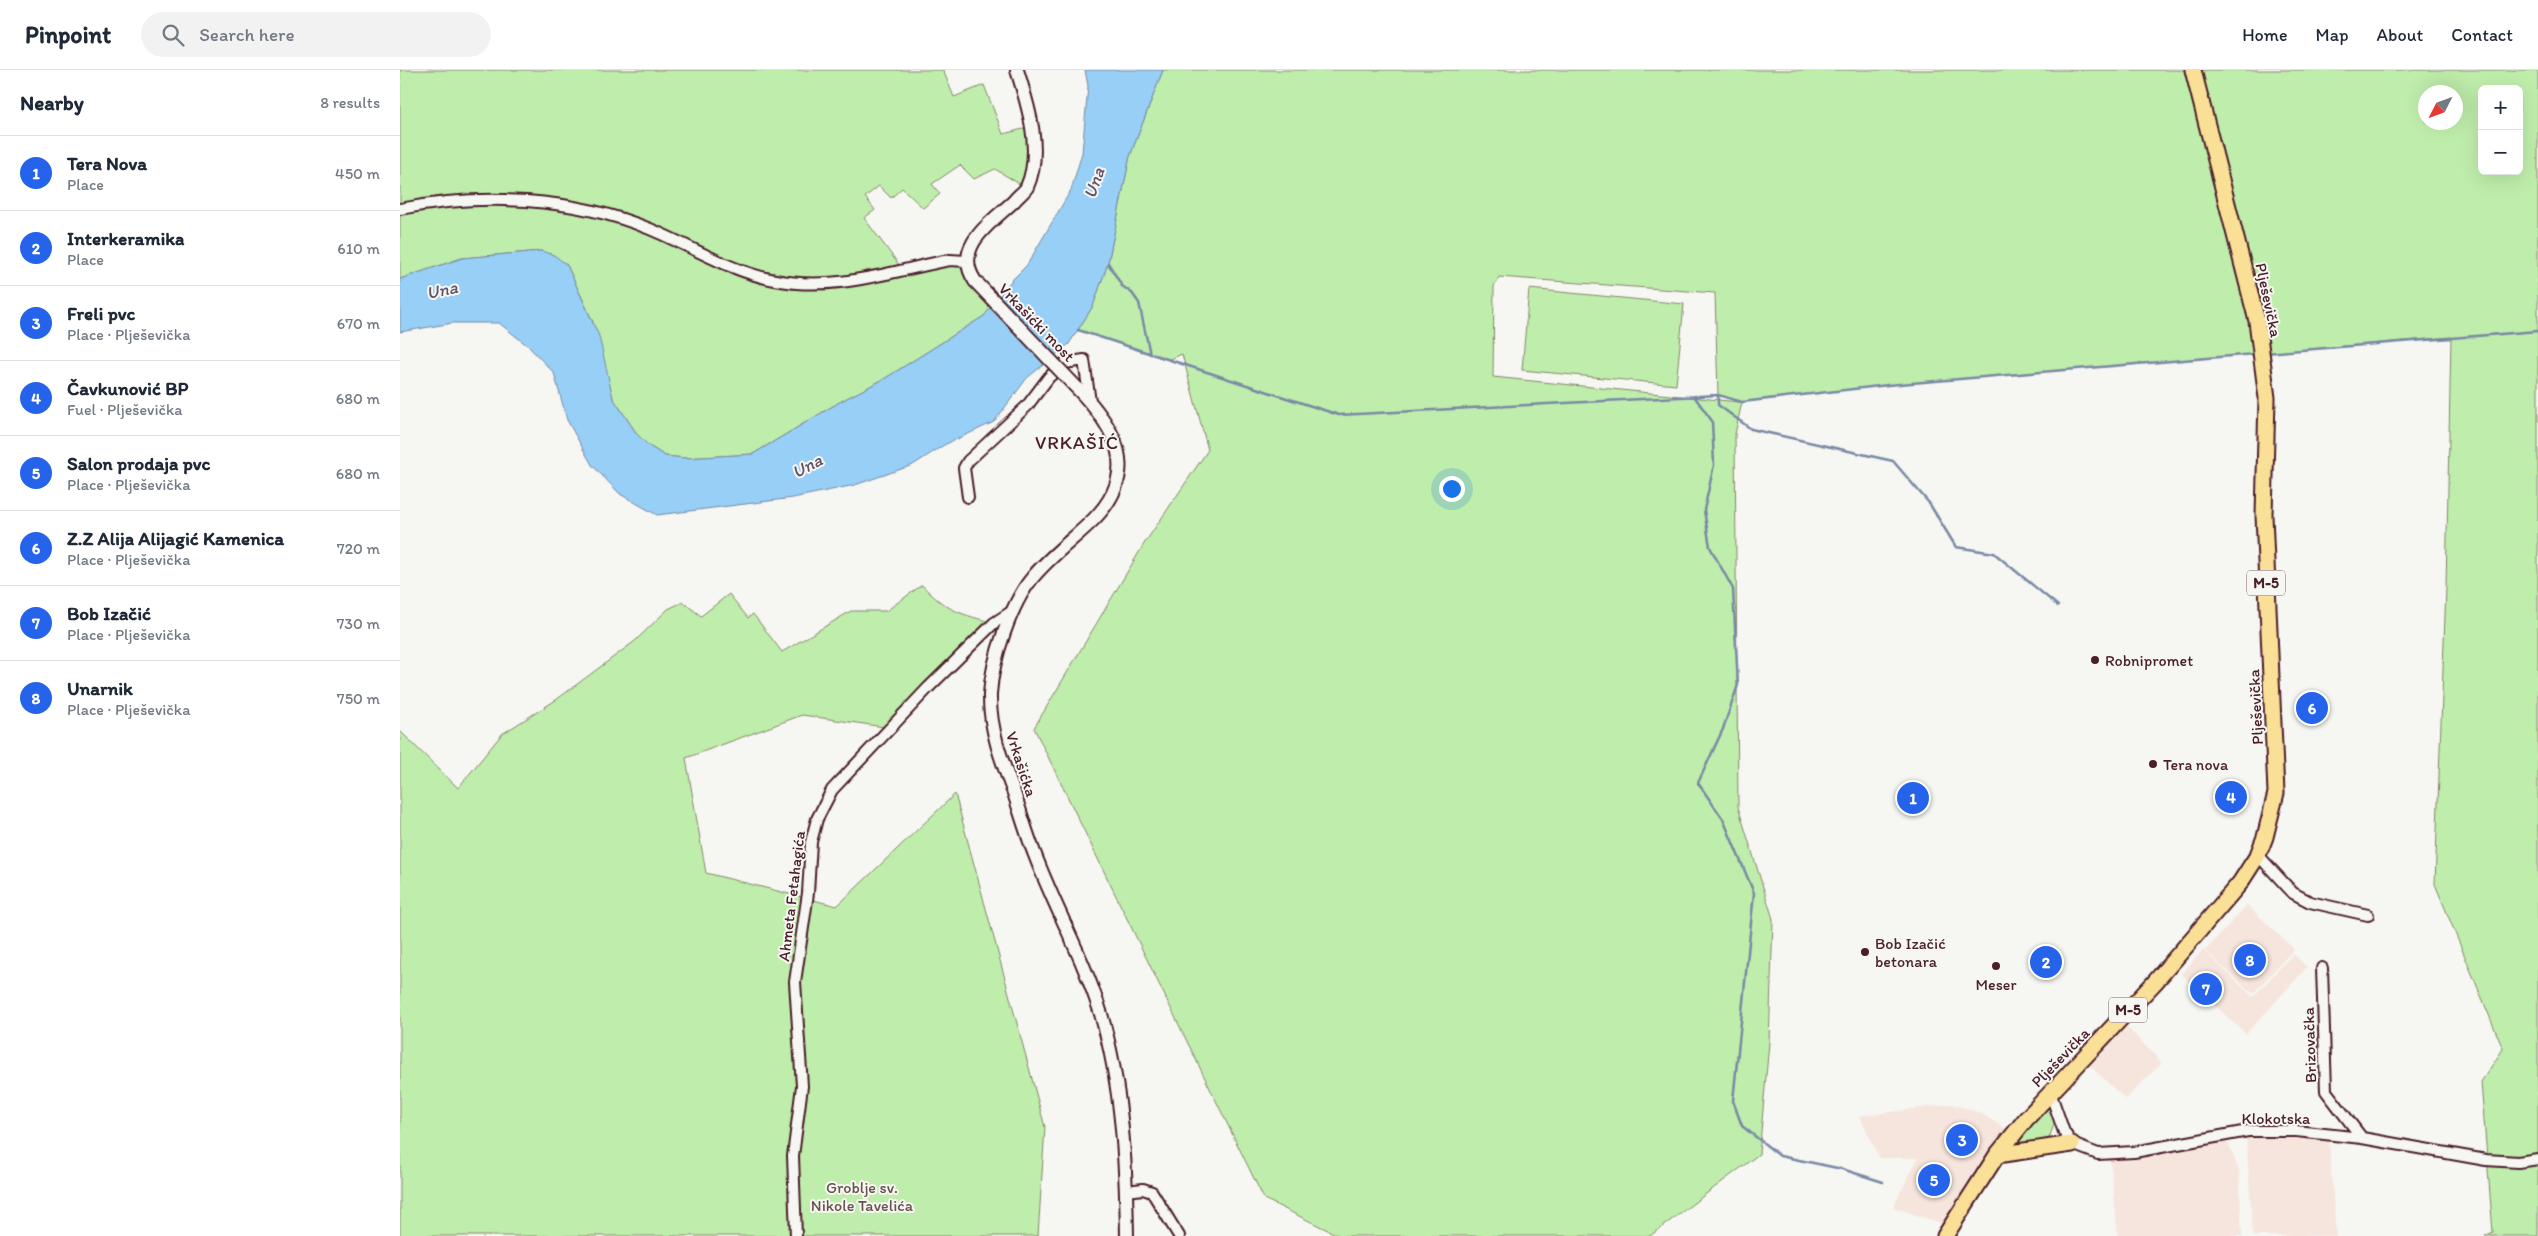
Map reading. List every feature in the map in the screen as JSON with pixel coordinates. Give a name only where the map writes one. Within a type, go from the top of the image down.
[{"type":"main road","name":"Plješevička","points":[[1945,1236],[1998,1154],[2050,1092],[2150,988],[2226,902],[2258,855],[2268,827],[2276,794],[2264,515],[2267,398],[2258,321],[2193,70]]},
{"type":"main road","points":[[1998,1154],[2072,1144]]},
{"type":"street","points":[[400,209],[465,200],[546,203],[628,221],[691,246],[730,267],[775,280],[792,282],[836,284],[950,260],[966,262],[967,252],[978,236],[1026,188],[1033,166],[1031,120],[1017,70]]},
{"type":"street","name":"Vrkašićki most","points":[[966,262],[975,281],[1076,387]]},
{"type":"street","points":[[968,497],[964,468],[968,461],[1027,406],[1050,377],[1065,363],[1084,360],[1090,402]]},
{"type":"street","name":"Vrkašićka","points":[[1076,387],[1090,402],[1109,428],[1119,448],[1121,467],[1117,484],[1096,517],[1055,554],[1031,579],[1015,609],[992,676],[990,711],[999,752],[1035,855],[1101,1014],[1114,1065],[1127,1191],[1127,1236]]},
{"type":"street","name":"Ahmeta Fetahagića","points":[[796,1236],[793,1156],[802,1086],[795,982],[808,893],[811,842],[817,819],[832,790],[928,688],[994,623],[1015,609]]},
{"type":"street","points":[[2258,855],[2293,893],[2310,902],[2368,915]]},
{"type":"street","name":"Brizovačka","points":[[2322,968],[2326,1091],[2362,1138]]},
{"type":"street","points":[[2050,1092],[2064,1132],[2072,1144]]},
{"type":"street","name":"Klokotska","points":[[2072,1144],[2098,1154],[2110,1155],[2248,1131],[2296,1131],[2362,1138],[2486,1160],[2518,1162],[2538,1159]]},
{"type":"street","points":[[1127,1191],[1143,1188],[1152,1192],[1179,1236]]},
{"type":"shaded area","points":[[2247,905],[2294,949],[2253,994],[2205,951]]},
{"type":"shaded area","points":[[2203,950],[2253,997],[2293,954],[2307,967],[2246,1034],[2181,974]]},
{"type":"shaded area","points":[[2121,1021],[2162,1063],[2125,1099],[2085,1061]]},
{"type":"shaded area","points":[[1952,1104],[1980,1113],[2008,1130],[1943,1224],[1893,1207],[1918,1158],[1879,1158],[1860,1116]]},
{"type":"shaded area","points":[[2328,1129],[2336,1236],[2253,1236],[2246,1135]]},
{"type":"shaded area","points":[[2225,1135],[2239,1171],[2242,1236],[2118,1236],[2110,1155]]},
{"type":"green space","points":[[400,70],[943,70],[954,97],[984,85],[1003,134],[1031,127],[1026,188],[995,169],[974,179],[960,165],[932,184],[940,194],[923,208],[902,188],[891,198],[879,186],[865,197],[875,210],[864,218],[903,270],[966,261],[998,304],[984,316],[884,379],[843,400],[753,454],[685,458],[665,456],[649,446],[637,434],[613,398],[593,322],[567,265],[541,251],[462,258],[400,279]]},
{"type":"green space","points":[[1163,70],[2538,70],[2538,1236],[2485,1236],[2493,1232],[2481,1082],[2503,1049],[2435,884],[2446,588],[2451,337],[1888,385],[1742,402],[1735,434],[1738,807],[1773,919],[1769,1043],[1759,1154],[1650,1236],[1340,1236],[1264,1199],[1034,728],[1144,544],[1208,450],[1182,354],[1168,360],[1078,330],[1093,306],[1108,263],[1130,156]],"holes":[[[1499,277],[1715,293],[1718,395],[1739,402],[1493,377],[1494,286]]]},
{"type":"green space","points":[[1529,289],[1684,304],[1676,385],[1522,370]]},
{"type":"green space","name":"Groblje sv. Nikole Tavelića","points":[[922,585],[947,606],[972,617],[994,623],[891,728],[802,715],[686,758],[706,873],[837,906],[955,794],[1045,1127],[1038,1236],[400,1236],[400,731],[458,788],[502,734],[556,700],[635,641],[668,609],[683,602],[701,616],[729,594],[748,618],[753,614],[782,652],[851,611],[886,611]]},
{"type":"green space","points":[[2051,1100],[2055,1122],[2049,1138],[2032,1143],[2016,1142]]},
{"type":"water","name":"Una","points":[[1085,70],[1163,70],[1130,156],[1108,263],[1093,306],[1069,344],[1027,378],[994,422],[944,445],[913,465],[855,485],[793,498],[657,515],[620,494],[592,465],[567,420],[554,373],[528,346],[499,323],[453,323],[400,332],[400,279],[462,258],[541,251],[554,255],[567,265],[599,336],[613,398],[637,434],[649,446],[665,456],[685,458],[753,454],[843,400],[884,379],[984,316],[1011,281],[1027,265],[1071,190],[1082,153],[1088,86]]},
{"type":"waterway","points":[[1108,263],[1122,286],[1132,293],[1139,303],[1150,354]]},
{"type":"waterway","points":[[1078,330],[1339,415],[1718,395],[1742,402],[1888,385],[2255,354]]},
{"type":"waterway","points":[[2265,353],[2538,331]]},
{"type":"waterway","points":[[1718,395],[1718,405],[1751,429],[1893,461],[1929,503],[1956,547],[1994,553],[2058,606]]},
{"type":"waterway","points":[[1694,396],[1712,421],[1714,465],[1704,510],[1710,547],[1733,589],[1738,685],[1723,729],[1698,783],[1723,819],[1754,893],[1733,1101],[1742,1126],[1780,1156],[1842,1169],[1883,1182]]},
{"type":"place","name":"Robnipromet","points":[[2095,660]]},
{"type":"place","name":"Z.Z Alija Alijagić Kamenica","points":[[2312,708]]},
{"type":"place","name":"Tera nova","points":[[2153,764]]},
{"type":"place","name":"Čavkunović BP","points":[[2231,797]]},
{"type":"place","name":"Tera Nova","points":[[1913,798]]},
{"type":"place","name":"Bob Izačić betonara","points":[[1865,952]]},
{"type":"place","name":"Unarnik","points":[[2250,960]]},
{"type":"place","name":"Interkeramika","points":[[2046,962]]},
{"type":"place","name":"Meser","points":[[1996,966]]},
{"type":"place","name":"Bob Izačić","points":[[2206,989]]},
{"type":"place","name":"Freli pvc","points":[[1962,1140]]},
{"type":"place","name":"Salon prodaja pvc","points":[[1934,1180]]},
{"type":"district","name":"VRKAŠIĆ","points":[[1077,442]]}]
